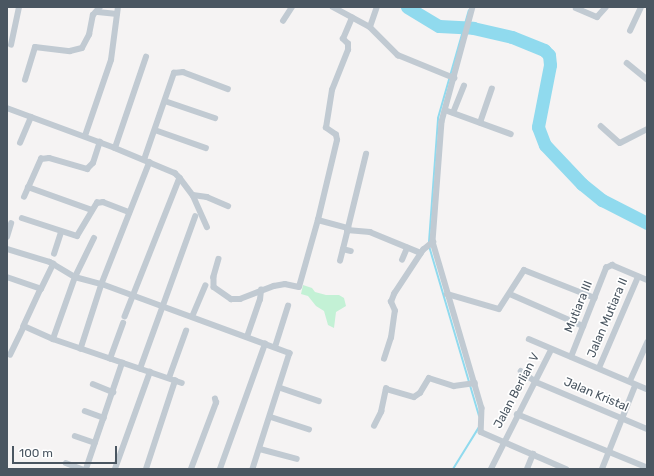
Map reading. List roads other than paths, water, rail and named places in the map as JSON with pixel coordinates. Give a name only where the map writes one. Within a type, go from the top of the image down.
[{"type":"street","points":[[11,45],[19,7]]},
{"type":"street","points":[[85,136],[111,60],[118,7]]},
{"type":"street","points":[[283,21],[292,7]]},
{"type":"street","points":[[333,7],[340,9],[352,18],[370,27],[398,55],[451,77]]},
{"type":"street","points":[[370,27],[377,7]]},
{"type":"street","points":[[474,7],[451,77],[442,122],[433,242],[472,384],[482,408],[481,432],[564,468]]},
{"type":"street","points":[[576,8],[597,18],[606,7]]},
{"type":"street","points":[[630,31],[641,7]]},
{"type":"street","points":[[25,80],[35,47],[70,52],[82,48],[89,35],[93,15],[99,9],[117,14]]},
{"type":"street","points":[[219,259],[214,277],[216,291],[231,299],[240,299],[261,290],[285,284],[299,287],[318,220],[337,140],[336,135],[326,128],[332,90],[348,50],[348,44],[343,38],[352,18]]},
{"type":"street","points":[[115,148],[146,57]]},
{"type":"street","points":[[628,63],[647,79]]},
{"type":"street","points":[[81,349],[102,284],[147,161],[164,101],[177,72],[183,72],[228,89]]},
{"type":"street","points":[[453,113],[464,86]]},
{"type":"street","points":[[480,123],[492,89]]},
{"type":"street","points":[[164,101],[215,118]]},
{"type":"street","points":[[7,108],[115,148],[147,161],[180,178],[193,196],[207,227]]},
{"type":"street","points":[[445,110],[511,134]]},
{"type":"street","points":[[20,143],[32,117]]},
{"type":"street","points":[[601,126],[620,144],[647,129]]},
{"type":"street","points":[[155,130],[206,148]]},
{"type":"street","points":[[24,197],[41,159],[47,158],[87,169],[93,163],[100,142]]},
{"type":"street","points":[[340,261],[366,154]]},
{"type":"street","points":[[110,359],[133,296],[180,178]]},
{"type":"street","points":[[28,187],[92,210]]},
{"type":"street","points":[[193,196],[207,197],[228,206]]},
{"type":"street","points":[[22,218],[74,236],[80,235],[97,203],[103,202],[129,212]]},
{"type":"street","points":[[140,369],[195,217]]},
{"type":"street","points":[[318,220],[348,229],[370,232],[421,253]]},
{"type":"street","points":[[7,237],[11,224]]},
{"type":"street","points":[[54,254],[61,232]]},
{"type":"street","points":[[53,339],[75,277],[94,238]]},
{"type":"street","points":[[384,359],[391,338],[395,311],[391,302],[398,287],[421,253],[433,242]]},
{"type":"street","points":[[343,248],[351,251]]},
{"type":"street","points":[[402,260],[407,248]]},
{"type":"street","points":[[7,249],[53,264],[75,277],[102,284],[289,352],[291,355],[281,388],[253,469]]},
{"type":"street","points":[[10,355],[53,264]]},
{"type":"street","name":"Mutiara III","points":[[571,357],[609,265],[638,277]]},
{"type":"street","points":[[447,294],[497,309],[503,307],[524,270],[595,298]]},
{"type":"street","points":[[7,276],[41,289]]},
{"type":"street","points":[[638,277],[647,280]]},
{"type":"street","name":"Jalan Mutiara II","points":[[599,368],[638,277]]},
{"type":"street","points":[[192,317],[205,286]]},
{"type":"street","points":[[246,337],[260,300],[261,290]]},
{"type":"street","points":[[510,294],[583,326]]},
{"type":"street","points":[[275,347],[288,306]]},
{"type":"street","points":[[24,326],[53,339],[182,383]]},
{"type":"street","points":[[169,378],[186,331]]},
{"type":"street","points":[[529,339],[551,350],[599,368],[647,389]]},
{"type":"street","points":[[602,469],[622,418],[647,343]]},
{"type":"street","points":[[220,469],[265,344]]},
{"type":"street","name":"Jalan Berlian V","points":[[491,469],[503,442],[536,382],[551,350]]},
{"type":"street","points":[[86,469],[122,363]]},
{"type":"street","name":"Jalan Kristal","points":[[521,371],[536,382],[647,429]]},
{"type":"street","points":[[115,469],[150,372]]},
{"type":"street","points":[[374,426],[381,412],[386,388],[414,397],[420,393],[429,378],[454,386],[472,384]]},
{"type":"street","points":[[146,469],[175,381]]},
{"type":"street","points":[[93,384],[113,392]]},
{"type":"street","points":[[281,388],[319,401]]},
{"type":"street","points":[[191,469],[216,403],[215,399]]},
{"type":"street","points":[[85,411],[104,418]]},
{"type":"street","points":[[518,414],[644,466]]},
{"type":"street","points":[[271,417],[309,429]]},
{"type":"street","points":[[75,436],[95,443]]},
{"type":"street","points":[[260,449],[296,459]]},
{"type":"street","points":[[527,469],[533,454]]},
{"type":"street","points":[[66,463],[82,469]]},
{"type":"waterway","points":[[407,7],[439,26],[473,28],[512,37],[544,50],[549,55],[550,65],[538,127],[545,145],[582,184],[602,200],[647,223]]},
{"type":"waterway","points":[[429,242],[438,118],[469,10]]},
{"type":"waterway","points":[[429,246],[479,416]]},
{"type":"waterway","points":[[453,469],[479,427]]}]
